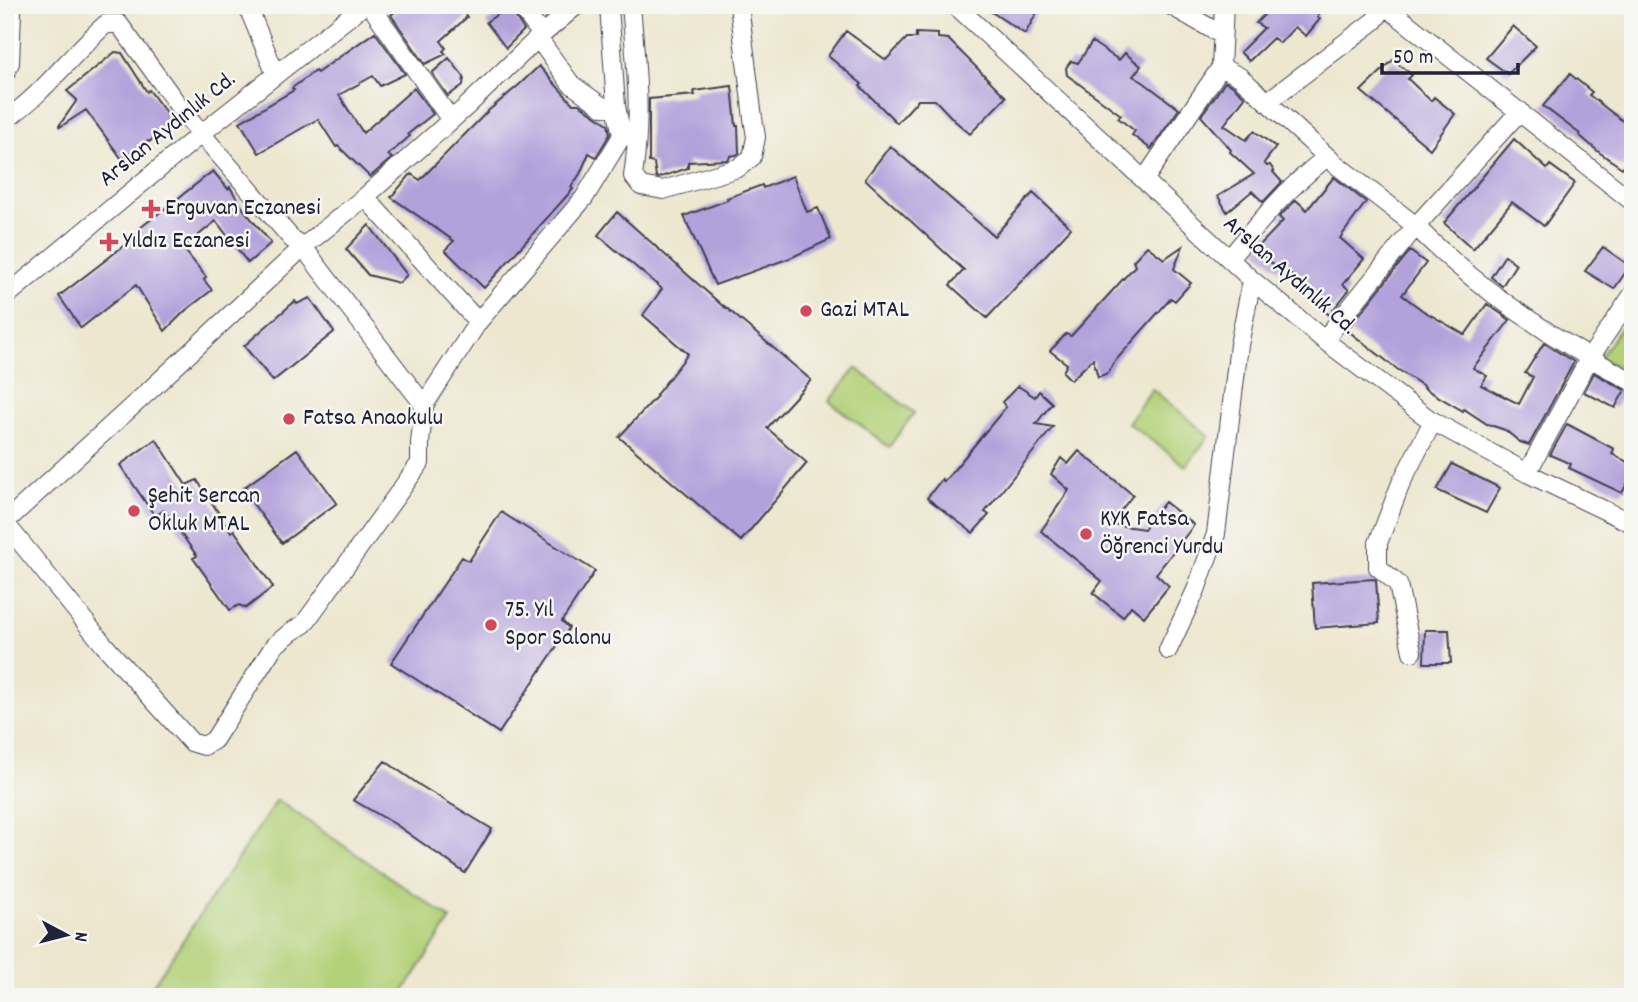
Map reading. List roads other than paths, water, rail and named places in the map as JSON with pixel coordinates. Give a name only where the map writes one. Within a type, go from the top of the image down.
[{"type":"street","points":[[5,74],[10,64],[10,5]]},
{"type":"street","points":[[247,5],[276,75]]},
{"type":"street","name":"Arslan Aydınlık Cd.","points":[[5,297],[202,133],[364,5]]},
{"type":"street","points":[[370,5],[451,120]]},
{"type":"street","points":[[520,5],[571,84],[603,107],[616,106]]},
{"type":"street","points":[[576,5],[365,197],[303,247],[5,523],[113,655],[191,742],[204,746],[214,740],[274,646],[304,624],[420,463],[424,405],[478,322],[584,198],[622,136],[616,106],[609,5]]},
{"type":"street","points":[[632,5],[639,104],[638,146],[633,176],[641,186],[663,190],[738,168],[752,157],[756,137],[739,5]]},
{"type":"street","points":[[1170,5],[1222,35]]},
{"type":"street","points":[[1144,180],[1221,67],[1224,5]]},
{"type":"street","points":[[1267,102],[1374,20],[1384,6],[1633,202]]},
{"type":"street","name":"Arslan Aydınlık Cd.","points":[[964,9],[1252,281],[1324,340],[1433,421],[1527,473],[1633,524]]},
{"type":"street","points":[[5,120],[31,99],[106,23],[119,24],[186,116],[291,238],[303,247],[424,405]]},
{"type":"street","points":[[1221,67],[1240,77],[1327,156],[1416,226],[1479,284],[1589,359],[1633,382]]},
{"type":"street","points":[[1324,340],[1416,226],[1520,111]]},
{"type":"street","points":[[1229,259],[1271,208],[1327,156]]},
{"type":"street","points":[[365,197],[478,322]]},
{"type":"street","points":[[1168,650],[1196,590],[1216,534],[1239,345],[1252,281]]},
{"type":"street","points":[[1527,473],[1589,359],[1633,294]]},
{"type":"street","points":[[1412,652],[1398,584],[1378,567],[1378,543],[1401,484],[1433,421]]},
{"type":"place","name":"Erguvan Eczanesi","points":[[151,209]]},
{"type":"place","name":"Yıldız Eczanesi","points":[[109,242]]},
{"type":"place","name":"Gazi MTAL","points":[[806,311]]},
{"type":"place","name":"Fatsa Anaokulu","points":[[289,419]]},
{"type":"place","name":"Şehit Sercan Okluk MTAL","points":[[134,511]]},
{"type":"place","name":"KYK Fatsa Öğrenci Yurdu","points":[[1086,534]]},
{"type":"place","name":"75. Yıl Spor Salonu","points":[[491,625]]}]
